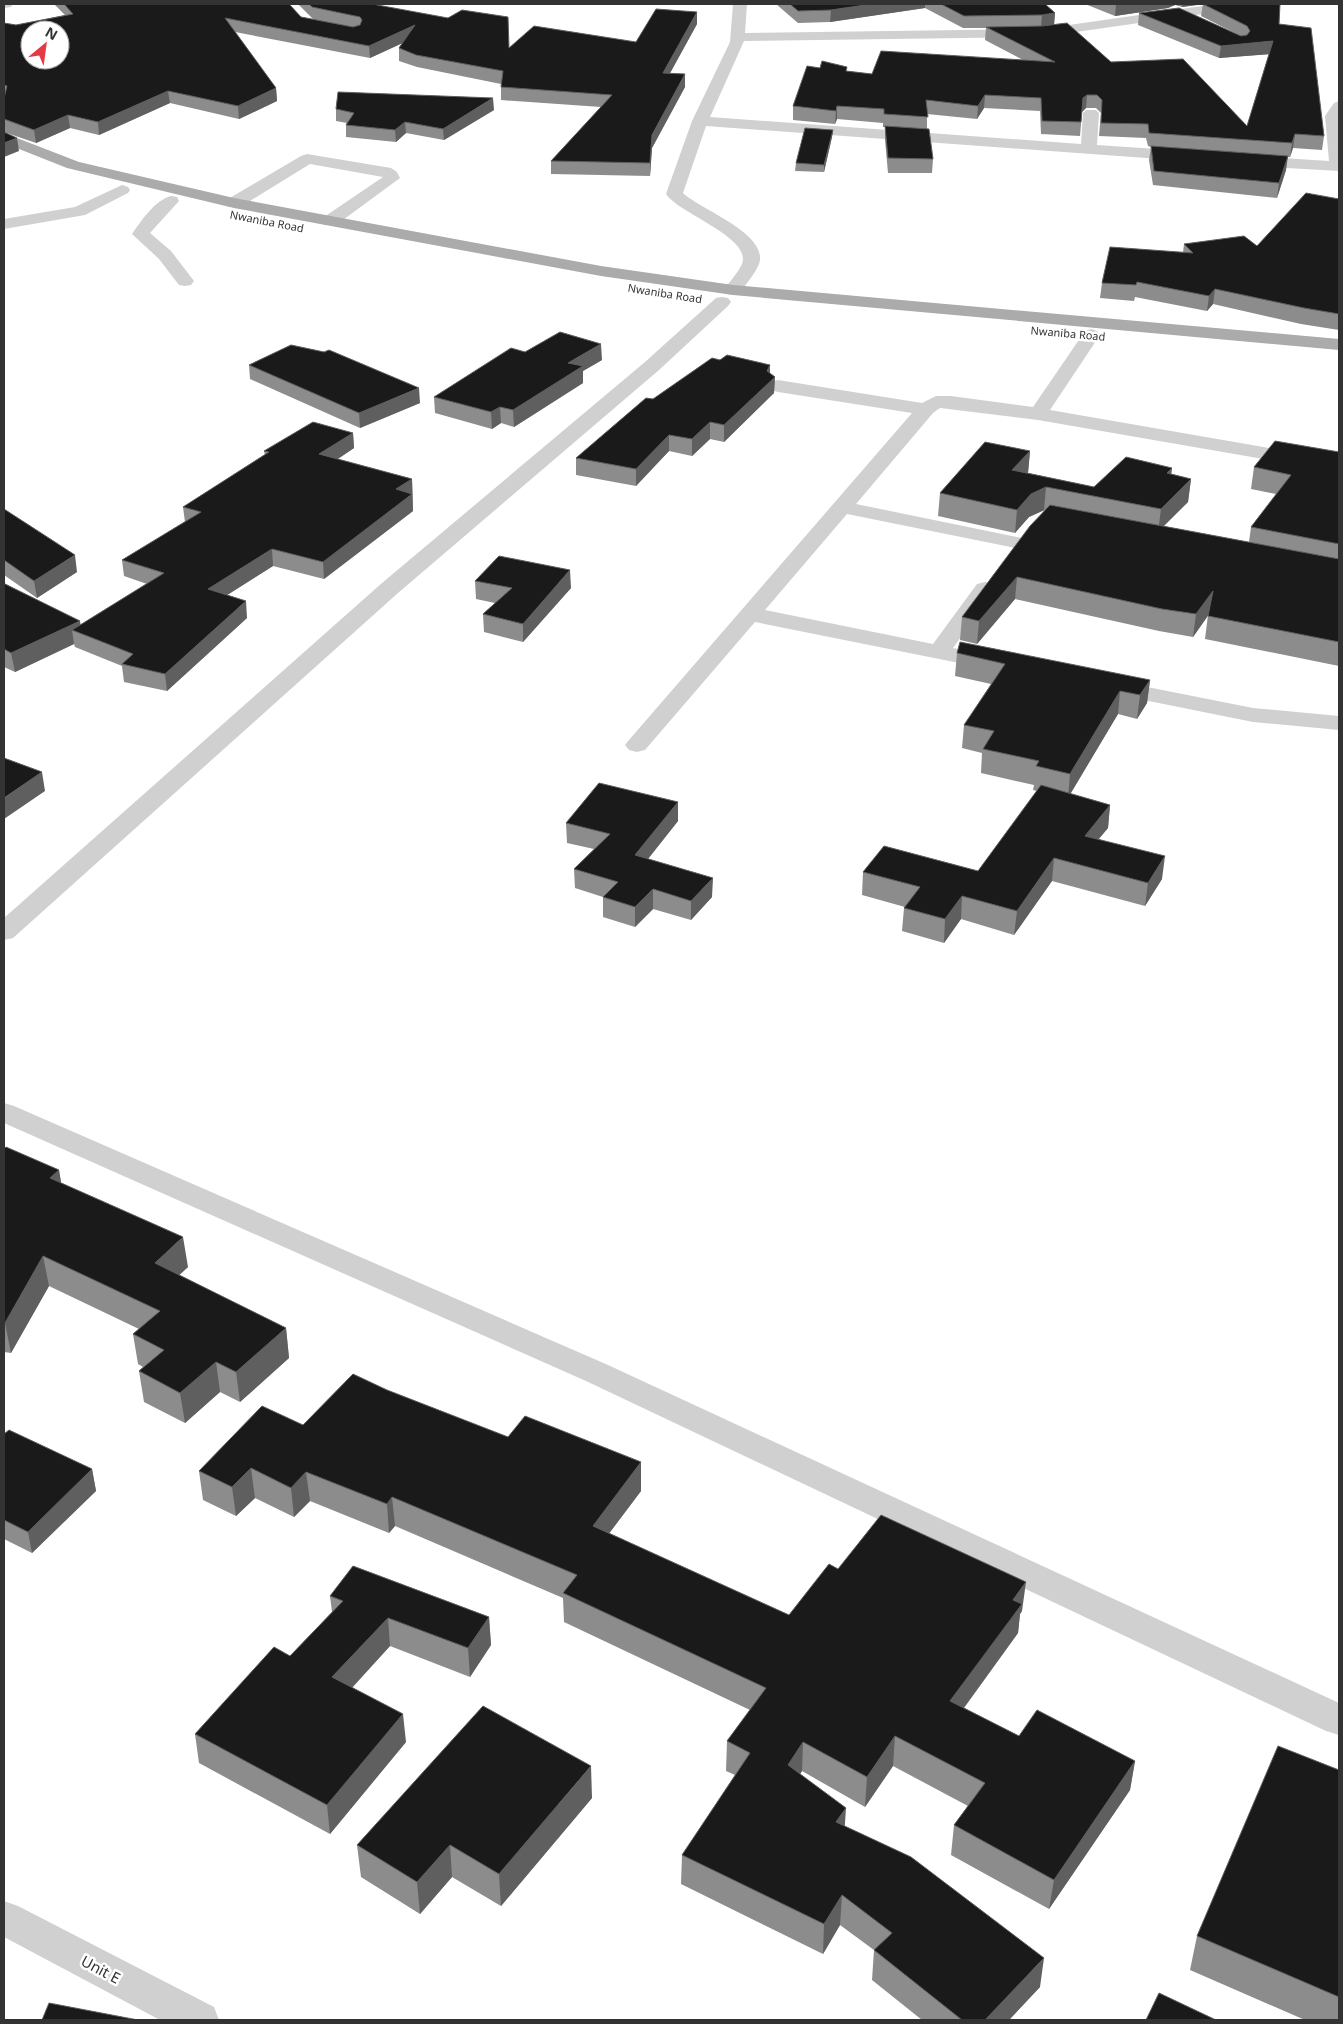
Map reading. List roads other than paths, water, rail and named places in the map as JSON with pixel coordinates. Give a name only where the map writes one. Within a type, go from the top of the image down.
[{"type":"main road","points":[[4,138],[73,165],[234,203],[728,296],[1339,344]]},
{"type":"main road","name":"Nwaniba Road","points":[[4,152],[44,168],[122,190],[171,201],[284,225],[591,282],[1091,335],[1339,358]]},
{"type":"street","points":[[10,919],[390,588],[652,366],[728,296],[751,263],[750,250],[741,237],[681,201],[674,194],[700,121],[737,42],[740,4]]},
{"type":"street","points":[[1166,4],[1205,26]]},
{"type":"street","points":[[737,37],[1041,33],[1244,4]]},
{"type":"street","points":[[1234,160],[1338,166],[1333,116],[1339,106]]},
{"type":"street","points":[[1089,148],[1092,113]]},
{"type":"street","points":[[700,121],[1205,158]]},
{"type":"street","points":[[234,203],[307,159],[385,171],[391,175],[392,178],[330,221]]},
{"type":"street","points":[[4,224],[79,211],[122,190]]},
{"type":"street","points":[[171,201],[147,224],[140,234],[164,255],[185,281]]},
{"type":"street","points":[[1038,414],[1091,335]]},
{"type":"street","points":[[778,386],[926,409]]},
{"type":"street","points":[[637,746],[926,409],[936,402],[951,402],[1038,414],[1339,466]]},
{"type":"street","points":[[842,507],[1014,551],[938,652]]},
{"type":"street","points":[[750,614],[1016,667]]},
{"type":"street","points":[[1094,683],[1240,713],[1302,722],[1339,723]]},
{"type":"street","points":[[4,1112],[597,1373],[1339,1720]]},
{"type":"street","name":"Unit E","points":[[4,1918],[199,2020]]}]
